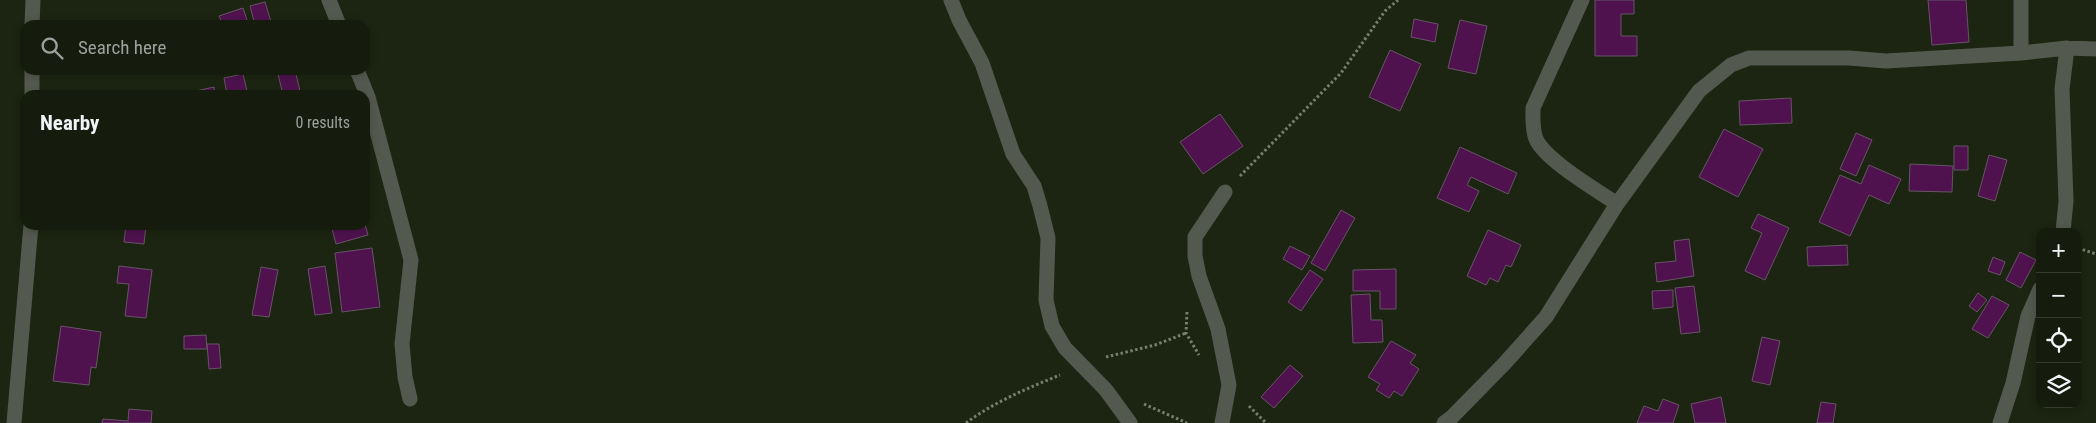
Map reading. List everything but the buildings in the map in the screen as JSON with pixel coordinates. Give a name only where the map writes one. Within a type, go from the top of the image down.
[{"type":"street","points":[[32,20],[33,0]]},
{"type":"street","points":[[329,0],[337,20]]},
{"type":"street","points":[[951,0],[959,20],[982,63],[1014,154],[1034,186],[1048,238],[1046,300],[1052,326],[1065,348],[1106,390],[1130,423]]},
{"type":"street","points":[[1582,0],[1533,108],[1533,124],[1537,139],[1545,153],[1617,204]]},
{"type":"street","points":[[2021,0],[2021,53]]},
{"type":"street","points":[[1444,423],[1504,364],[1546,317],[1617,204],[1699,91],[1731,65],[1749,58],[1849,58],[1886,61],[2021,53],[2067,48],[2096,49]]},
{"type":"street","points":[[2063,228],[2066,201],[2062,89],[2067,48]]},
{"type":"street","points":[[32,75],[32,90]]},
{"type":"street","points":[[359,75],[364,90]]},
{"type":"street","points":[[370,106],[411,260],[402,344],[405,377],[410,399]]},
{"type":"street","points":[[1222,423],[1229,385],[1218,329],[1199,276],[1195,256],[1195,237],[1224,192]]},
{"type":"street","points":[[14,423],[31,230]]},
{"type":"street","points":[[2000,423],[2013,383],[2028,316],[2036,298]]},
{"type":"path","points":[[1224,192],[1341,73],[1385,10],[1398,0]]},
{"type":"path","points":[[2081,249],[2096,254]]},
{"type":"path","points":[[966,423],[977,414],[1019,392],[1081,366],[1115,354],[1155,345],[1186,333]]}]
